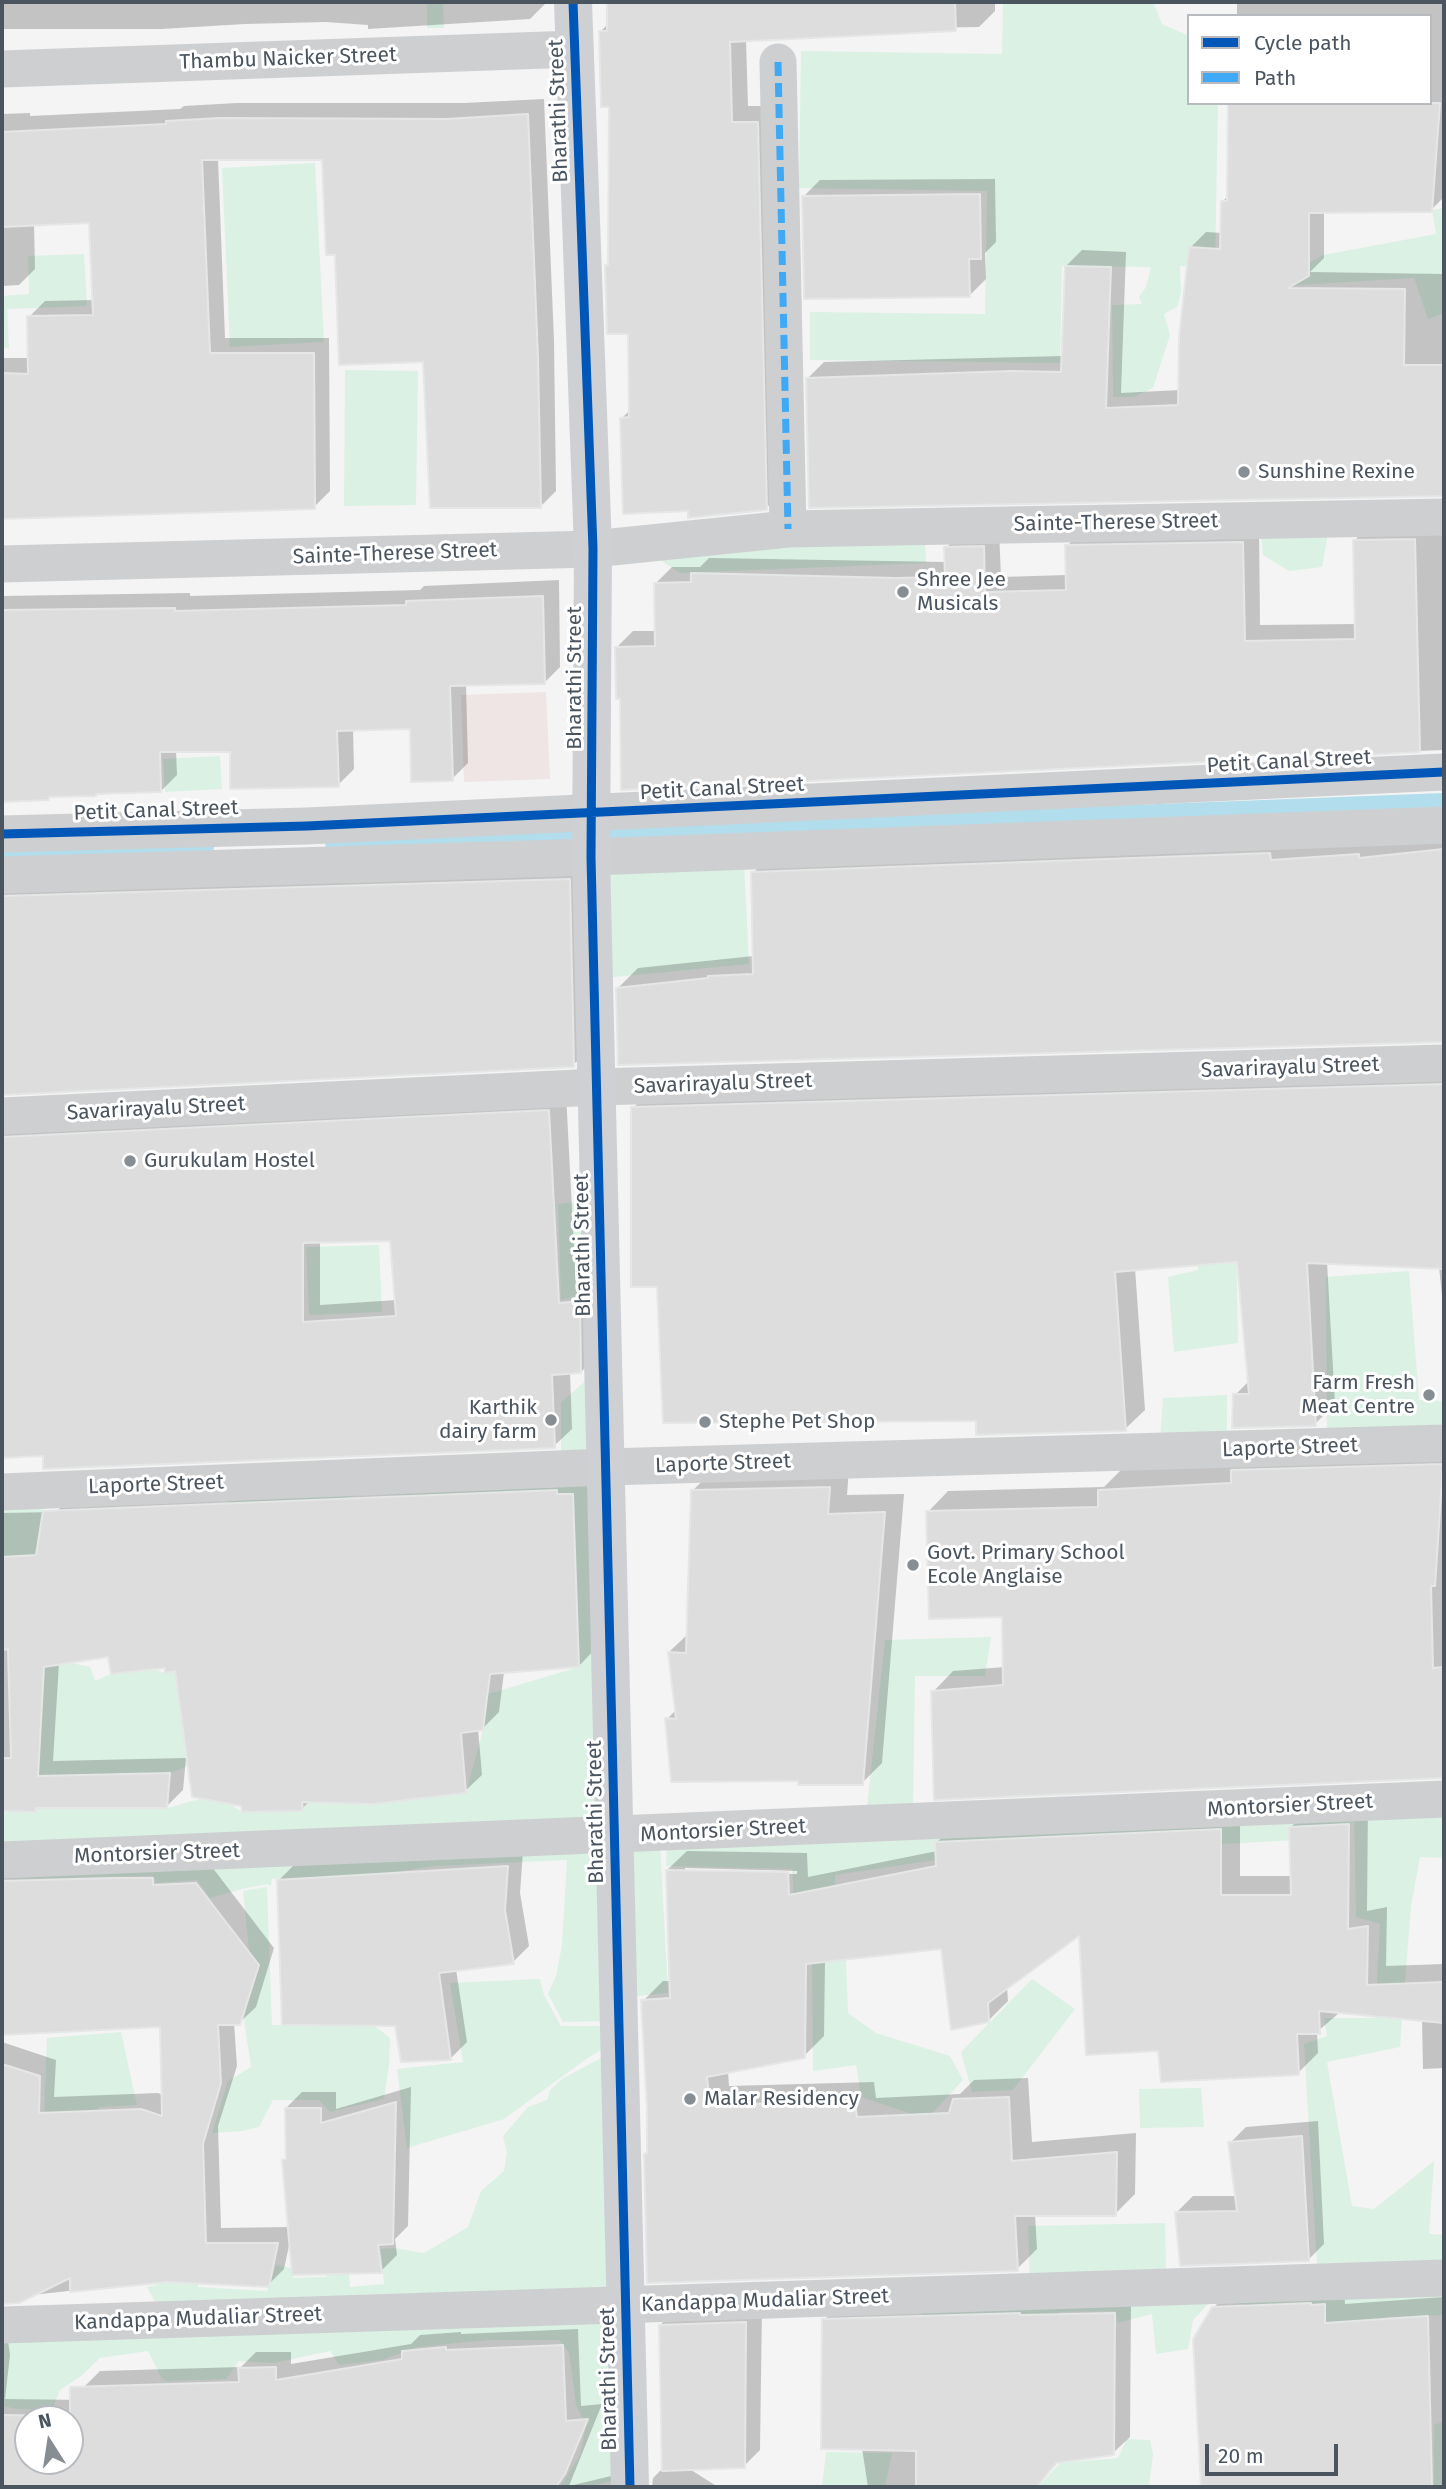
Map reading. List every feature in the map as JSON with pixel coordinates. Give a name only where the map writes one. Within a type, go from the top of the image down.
[{"type":"street","name":"Bharathi Street","points":[[573,2],[593,549],[592,835],[630,2487]]},
{"type":"street","name":"Thambu Naicker Street","points":[[2,69],[575,49]]},
{"type":"street","points":[[778,62],[788,529]]},
{"type":"street","name":"Sainte-Therese Street","points":[[2,564],[593,549],[788,529],[1444,517]]},
{"type":"street","name":"Petit Canal Street","points":[[2,875],[592,835],[1444,772]]},
{"type":"street","name":"Petit Canal Street","points":[[2,834],[307,826],[592,835],[1444,825]]},
{"type":"street","name":"Savarirayalu Street","points":[[2,1116],[597,1087],[1444,1063]]},
{"type":"street","name":"Laporte Street","points":[[2,1492],[606,1467],[1444,1443]]},
{"type":"street","name":"Montorsier Street","points":[[2,1860],[1444,1799]]},
{"type":"street","name":"Kandappa Mudaliar Street","points":[[2,2325],[1444,2278]]},
{"type":"shaded area","points":[[546,692],[550,779],[464,782],[461,695]]},
{"type":"green space","points":[[427,2],[443,2],[444,28],[427,28]]},
{"type":"green space","points":[[1003,2],[1153,2],[1162,24],[1187,35],[1187,105],[1218,105],[1215,268],[1180,266],[1181,292],[1177,307],[1164,314],[1170,335],[1153,388],[1134,397],[1113,397],[1112,305],[1142,304],[1139,297],[1146,287],[1151,267],[1062,266],[1060,363],[810,360],[810,312],[985,314],[987,191],[799,188],[801,51],[1002,54]]},
{"type":"green space","points":[[315,163],[324,342],[230,347],[222,168]]},
{"type":"green space","points":[[1444,208],[1444,313],[1428,319],[1414,278],[1265,287],[1323,255],[1436,234],[1432,210]]},
{"type":"green space","points":[[84,254],[87,306],[7,309],[9,348],[2,348],[2,296],[29,294],[28,256]]},
{"type":"green space","points":[[345,370],[418,371],[416,505],[344,506]]},
{"type":"green space","points":[[1329,527],[1322,567],[1289,571],[1263,555],[1261,534]]},
{"type":"green space","points":[[925,542],[926,563],[680,573],[648,552]]},
{"type":"green space","points":[[220,756],[222,789],[165,792],[163,759]]},
{"type":"green space","points":[[744,861],[749,964],[604,978],[603,864]]},
{"type":"green space","points":[[594,1200],[596,1291],[561,1300],[558,1204]]},
{"type":"green space","points":[[1236,1237],[1238,1343],[1174,1352],[1168,1277],[1198,1270],[1200,1239]]},
{"type":"green space","points":[[379,1245],[382,1312],[309,1315],[306,1247]]},
{"type":"green space","points":[[1409,1271],[1419,1400],[1444,1401],[1444,1433],[1327,1439],[1326,1277]]},
{"type":"green space","points":[[595,1373],[600,1461],[561,1451],[561,1402]]},
{"type":"green space","points":[[1227,1395],[1227,1440],[1160,1440],[1163,1398]]},
{"type":"green space","points":[[605,1469],[609,1830],[2,1858],[2,1813],[39,1808],[167,1808],[200,1799],[230,1804],[242,1812],[302,1811],[309,1802],[466,1793],[483,1730],[488,1694],[579,1667],[573,1494],[361,1495],[306,1505],[235,1512],[226,1497],[44,1504],[37,1555],[2,1557],[2,1493]]},
{"type":"green space","points":[[991,1637],[985,1676],[915,1676],[913,1807],[867,1806],[885,1640]]},
{"type":"green space","points":[[57,1653],[72,1663],[90,1667],[95,1681],[111,1674],[152,1669],[166,1673],[207,1663],[188,1766],[170,1773],[38,1776],[40,1670]]},
{"type":"green space","points":[[1351,1808],[1350,1837],[936,1860],[835,1875],[836,1932],[796,1933],[792,1869],[666,1866],[667,1841]]},
{"type":"green space","points":[[1444,1809],[1443,1858],[1420,1857],[1411,1906],[1400,2047],[1327,2062],[1352,2206],[1374,2209],[1434,2161],[1429,2234],[1444,2235],[1444,2263],[1317,2264],[1304,2044],[1327,2036],[1324,2018],[1375,2018],[1380,1924],[1356,1917],[1354,1812]]},
{"type":"green space","points":[[609,1839],[613,2021],[563,2022],[548,1994],[556,1976],[562,1945],[567,1860],[436,1866],[381,1874],[272,1879],[271,1886],[267,1884],[210,1898],[197,1880],[156,1883],[153,1876],[2,1879],[2,1862]]},
{"type":"green space","points":[[660,1842],[668,1993],[627,1997],[623,1843]]},
{"type":"green space","points":[[267,1887],[272,2025],[375,2026],[390,2038],[384,2099],[330,2112],[319,2100],[273,2100],[259,2127],[212,2133],[228,2081],[251,2067],[244,2020],[252,1979],[243,1891]]},
{"type":"green space","points":[[846,1960],[848,2013],[876,2033],[950,2056],[963,2080],[927,2119],[861,2097],[856,2065],[813,2071],[812,1963]]},
{"type":"green space","points":[[540,1979],[544,1995],[561,2026],[608,2026],[610,2045],[589,2057],[504,2119],[407,2148],[397,2069],[463,2062],[450,1983]]},
{"type":"green space","points":[[1032,1979],[1075,2009],[1013,2090],[972,2092],[961,2052]]},
{"type":"green space","points":[[121,2032],[137,2105],[99,2107],[99,2143],[43,2148],[47,2038]]},
{"type":"green space","points":[[614,2051],[622,2303],[163,2316],[147,2287],[157,2285],[161,2279],[197,2271],[198,2287],[267,2291],[276,2265],[291,2268],[293,2278],[326,2277],[336,2256],[347,2252],[350,2287],[384,2284],[381,2249],[394,2248],[424,2253],[468,2227],[481,2191],[504,2171],[507,2153],[503,2136],[528,2107],[547,2100],[550,2090],[562,2079]]},
{"type":"green space","points":[[1201,2088],[1204,2127],[1140,2128],[1139,2089]]},
{"type":"green space","points":[[1165,2223],[1166,2275],[1030,2281],[1028,2226]]},
{"type":"green space","points":[[1444,2280],[1444,2315],[1386,2317],[1380,2323],[1327,2327],[1325,2303],[1257,2307],[1213,2299],[1193,2320],[1188,2349],[1156,2354],[1152,2314],[1118,2323],[1115,2311],[1059,2312],[1056,2326],[921,2352],[923,2315],[918,2307]]},
{"type":"green space","points":[[623,2308],[624,2478],[588,2487],[560,2487],[580,2455],[586,2425],[576,2405],[569,2353],[559,2340],[489,2340],[418,2347],[382,2360],[339,2365],[330,2351],[274,2363],[239,2361],[226,2379],[166,2381],[161,2377],[148,2351],[100,2358],[81,2376],[60,2390],[54,2405],[14,2405],[14,2408],[2,2406],[2,2343]]},
{"type":"green space","points":[[1444,2421],[1444,2487],[1434,2487],[1434,2425]]},
{"type":"green space","points":[[1127,2439],[1150,2440],[1153,2454],[1149,2487],[1038,2487],[1060,2463],[1118,2458]]},
{"type":"green space","points":[[826,2452],[892,2453],[885,2487],[822,2487]]},
{"type":"building","points":[[607,2],[955,2],[956,31],[730,42],[732,122],[758,122],[767,510],[688,518],[688,511],[623,514],[620,418],[629,417],[628,334],[607,334],[605,265],[608,265],[609,107],[601,107],[599,31],[607,31]]},
{"type":"building","points":[[1440,103],[1432,212],[1309,213],[1309,276],[1288,288],[1405,289],[1404,365],[1444,365],[1444,496],[809,508],[806,378],[1012,371],[1061,372],[1065,266],[1111,267],[1106,408],[1178,405],[1179,338],[1189,247],[1220,249],[1221,201],[1227,201],[1228,105]]},
{"type":"building","points":[[528,114],[541,508],[430,508],[423,362],[339,365],[335,255],[326,255],[322,160],[202,160],[210,353],[314,353],[315,509],[2,519],[2,373],[28,374],[27,316],[93,315],[89,223],[2,227],[2,132],[166,124],[166,121],[220,118],[447,119]]},
{"type":"building","points":[[980,194],[981,259],[969,259],[970,297],[804,299],[802,196]]},
{"type":"building","points":[[1415,539],[1420,752],[1247,755],[1247,760],[621,790],[620,699],[616,699],[615,647],[655,646],[654,583],[691,582],[691,573],[945,577],[944,547],[984,546],[985,592],[1066,590],[1065,545],[1243,542],[1245,641],[1355,639],[1353,540]]},
{"type":"building","points":[[543,596],[545,684],[450,686],[453,781],[411,782],[410,729],[337,731],[339,787],[230,789],[230,752],[160,752],[161,792],[2,802],[2,610],[175,608],[175,611],[406,605],[406,601]]},
{"type":"building","points":[[1444,849],[1444,1042],[618,1065],[616,988],[708,976],[753,974],[751,872],[1270,853],[1271,860],[1359,854],[1359,858]]},
{"type":"building","points":[[570,879],[574,1067],[2,1095],[2,896]]},
{"type":"building","points":[[1444,1084],[1444,1269],[1307,1263],[1316,1426],[1232,1428],[1233,1394],[1249,1394],[1237,1262],[1115,1272],[1126,1431],[976,1435],[976,1421],[663,1423],[657,1287],[631,1287],[631,1107]]},
{"type":"building","points":[[549,1110],[559,1303],[580,1301],[581,1373],[552,1375],[555,1448],[43,1469],[43,1456],[2,1458],[2,1137]],"holes":[[[390,1241],[396,1316],[303,1322],[303,1243]]]},
{"type":"building","points":[[1443,1464],[1435,1586],[1431,1586],[1433,1668],[1444,1667],[1444,1778],[934,1800],[931,1691],[1003,1685],[1002,1617],[929,1619],[926,1511],[1098,1507],[1098,1490],[1231,1483],[1231,1470]]},
{"type":"building","points":[[830,1487],[828,1514],[885,1512],[863,1785],[798,1785],[798,1781],[671,1782],[665,1718],[676,1719],[668,1652],[686,1653],[691,1490]]},
{"type":"building","points":[[557,1490],[557,1494],[573,1494],[579,1667],[490,1674],[483,1730],[461,1733],[466,1793],[373,1804],[302,1802],[303,1811],[242,1812],[241,1806],[192,1797],[175,1671],[165,1673],[165,1668],[111,1674],[108,1657],[44,1667],[38,1776],[170,1773],[167,1808],[36,1808],[36,1812],[2,1811],[2,1758],[11,1758],[8,1649],[2,1650],[2,1557],[36,1555],[43,1511]]},
{"type":"building","points":[[1349,1824],[1348,1929],[1368,1926],[1367,1985],[1444,1982],[1444,2023],[1319,2011],[1320,2034],[1297,2034],[1299,2075],[1161,2082],[1158,2051],[1086,2055],[1079,1936],[988,2003],[989,2022],[951,2030],[941,1949],[806,1964],[805,2058],[707,2077],[710,2105],[855,2101],[857,2117],[949,2113],[953,2099],[1009,2097],[1012,2161],[1117,2152],[1116,2216],[1015,2216],[1018,2271],[647,2283],[644,2154],[647,2153],[647,2108],[641,2000],[670,1998],[666,1870],[788,1872],[789,1895],[936,1866],[935,1842],[1221,1829],[1221,1895],[1291,1895],[1289,1827]]},
{"type":"building","points":[[508,1866],[505,1910],[514,1964],[439,1973],[451,2060],[401,2062],[395,2026],[282,2025],[277,1880]]},
{"type":"building","points":[[153,1878],[153,1885],[196,1883],[259,1965],[240,2025],[218,2025],[221,2083],[203,2144],[206,2243],[278,2243],[269,2287],[168,2282],[70,2292],[70,2278],[19,2303],[2,2304],[2,2064],[40,2076],[39,2113],[141,2109],[162,2116],[160,2027],[2,2035],[2,1881]]},
{"type":"building","points":[[396,2102],[393,2244],[378,2245],[382,2273],[292,2275],[282,2160],[286,2159],[285,2108],[321,2108],[321,2123]]},
{"type":"building","points":[[1302,2136],[1309,2261],[1180,2266],[1175,2212],[1237,2211],[1228,2142]]},
{"type":"building","points":[[1325,2304],[1325,2323],[1428,2316],[1432,2487],[1201,2487],[1193,2339],[1212,2307]]},
{"type":"building","points":[[1115,2313],[1114,2455],[1056,2463],[1037,2487],[916,2487],[916,2451],[821,2449],[822,2319]]},
{"type":"building","points":[[746,2322],[745,2468],[662,2471],[659,2325]]},
{"type":"building","points":[[563,2345],[566,2421],[588,2419],[565,2474],[556,2487],[2,2487],[2,2415],[14,2415],[14,2475],[84,2475],[84,2405],[70,2405],[70,2387],[239,2382],[238,2368],[276,2367],[276,2380],[402,2359],[402,2351],[446,2347],[446,2350]]},
{"type":"waterway","points":[[332,843],[1444,800]]},
{"type":"waterway","points":[[2,853],[207,847]]},
{"type":"marked path","points":[[778,62],[788,529]]},
{"type":"cycle path","points":[[573,2],[593,549],[591,857],[630,2487]]},
{"type":"cycle path","points":[[2,834],[307,826],[1444,772]]},
{"type":"place","name":"Sunshine Rexine","points":[[1244,472]]},
{"type":"place","name":"Shree Jee Musicals","points":[[903,592]]},
{"type":"place","name":"Gurukulam Hostel","points":[[130,1161]]},
{"type":"place","name":"Farm Fresh Meat Centre","points":[[1429,1395]]},
{"type":"place","name":"Karthik dairy farm","points":[[551,1420]]},
{"type":"place","name":"Stephe Pet Shop","points":[[705,1422]]},
{"type":"place","name":"Govt. Primary School Ecole Anglaise","points":[[913,1565]]},
{"type":"place","name":"Malar Residency","points":[[690,2099]]}]
